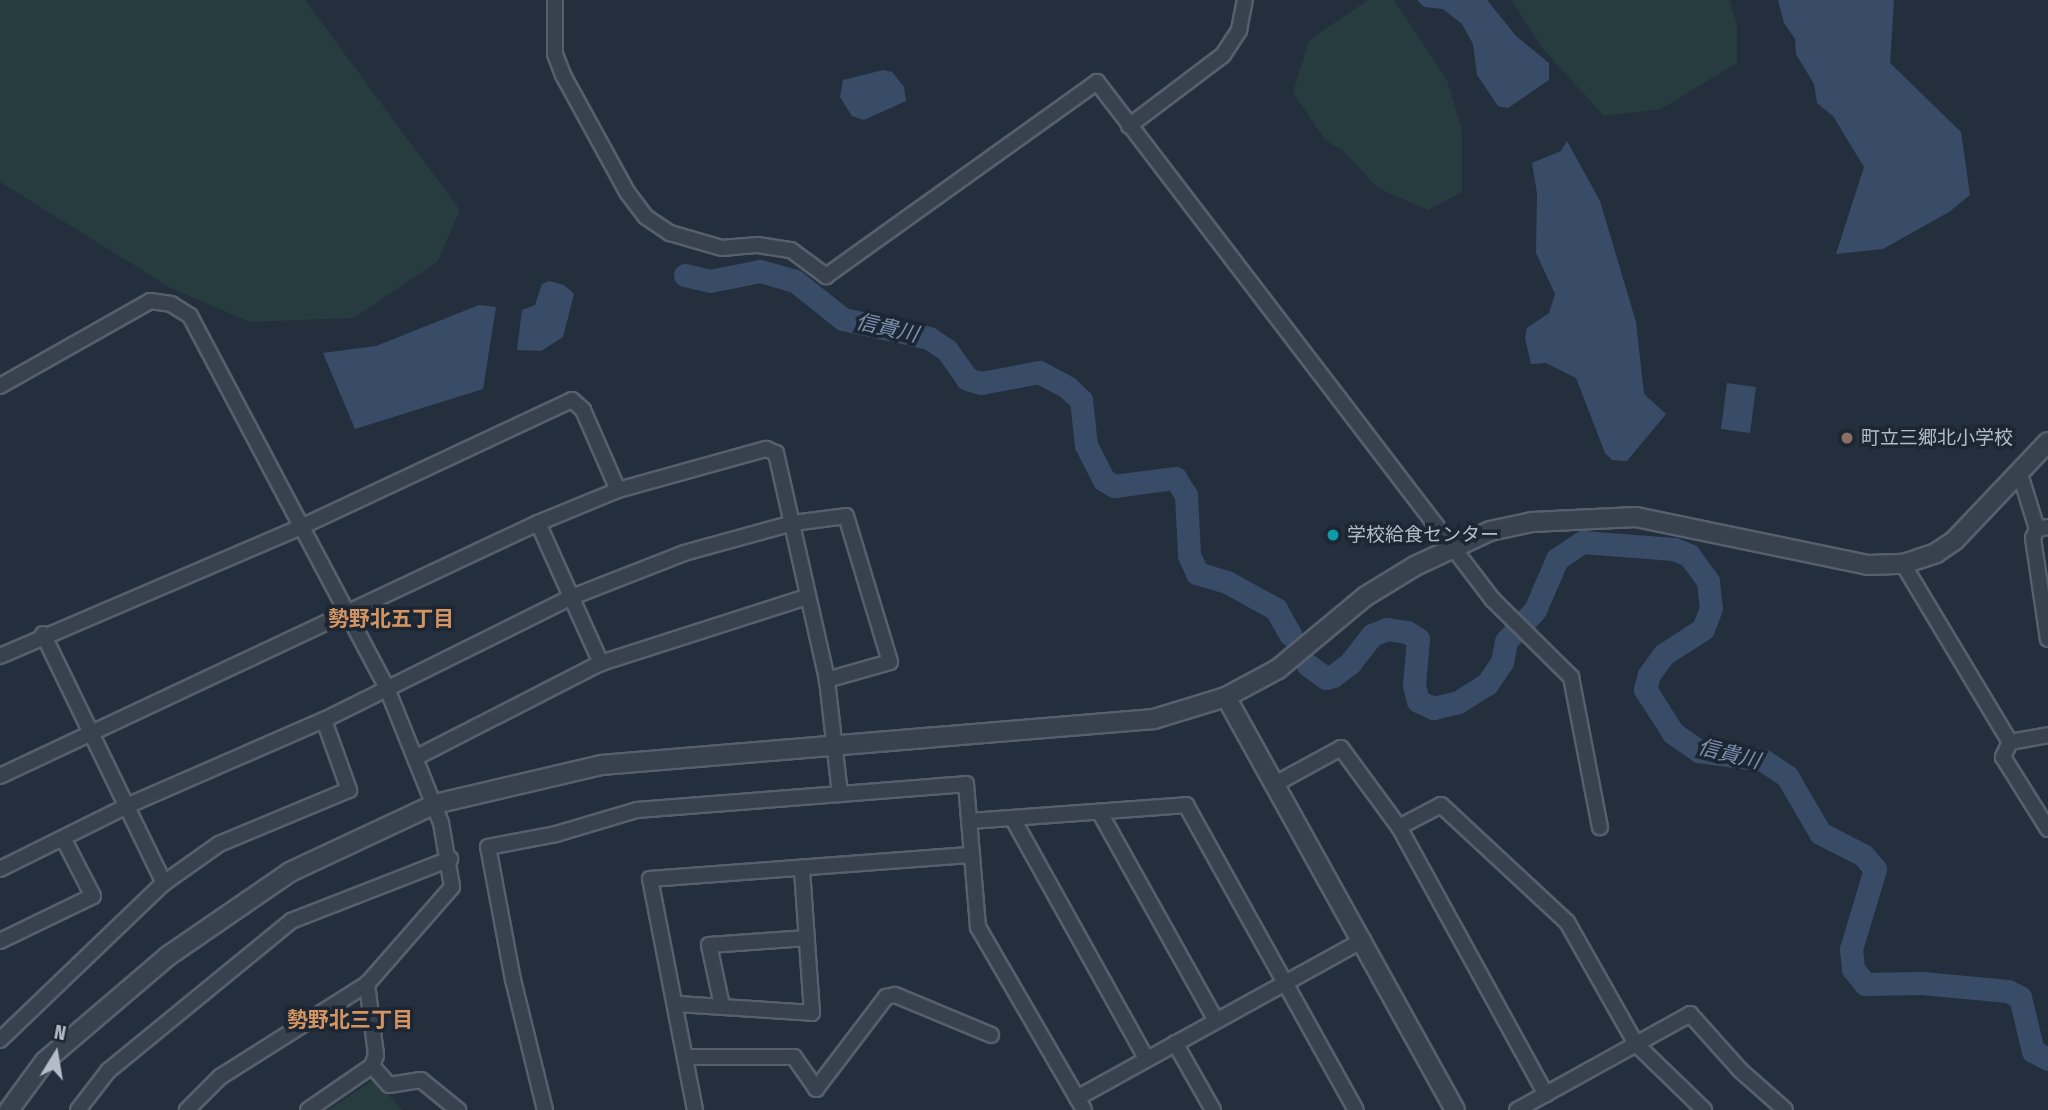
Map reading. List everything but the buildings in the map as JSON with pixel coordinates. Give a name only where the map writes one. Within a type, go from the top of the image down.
[{"type":"street","points":[[555,0],[555,54],[627,192],[646,217],[670,233],[722,248],[758,245],[791,250],[826,276],[1097,82],[1493,600],[1572,677],[1600,827]]},
{"type":"street","points":[[1129,126],[1223,55],[1239,30],[1245,0]]},
{"type":"street","points":[[0,386],[150,301],[171,304],[190,316],[386,686],[435,804],[450,859],[452,887],[367,984],[220,1077],[187,1110]]},
{"type":"street","points":[[0,656],[43,634],[303,526],[572,400],[583,410],[618,490]]},
{"type":"street","points":[[9,1110],[45,1061],[168,956],[290,872],[435,804],[601,765],[1154,719],[1226,697],[1278,669],[1366,596],[1454,546],[1532,522],[1636,517],[1868,565],[1903,564],[1936,553],[1955,540],[2048,442]]},
{"type":"street","points":[[0,776],[538,523],[618,490],[771,450],[776,453],[827,680],[837,745],[840,794]]},
{"type":"street","points":[[2020,474],[2042,528],[2033,538],[2045,596],[2048,639]]},
{"type":"street","points":[[0,869],[64,840],[129,805],[324,720],[386,686],[572,597],[684,553],[793,523],[846,516],[890,662],[827,680]]},
{"type":"street","points":[[538,523],[601,663]]},
{"type":"street","points":[[1903,564],[2010,742]]},
{"type":"street","points":[[415,758],[601,663],[807,597]]},
{"type":"street","points":[[43,634],[94,732],[164,883]]},
{"type":"street","points":[[1226,697],[1455,1110]]},
{"type":"street","points":[[0,1040],[164,883],[219,844],[349,790],[324,720]]},
{"type":"street","points":[[2010,742],[2048,735]]},
{"type":"street","points":[[2010,742],[2003,757],[2041,805],[2048,829]]},
{"type":"street","points":[[1275,783],[1341,748],[1399,827],[1546,1094]]},
{"type":"street","points":[[545,1110],[513,981],[488,847],[556,834],[637,810],[967,784],[978,927],[1081,1104],[1146,1058],[1363,940]]},
{"type":"street","points":[[970,821],[1186,805],[1356,1110]]},
{"type":"street","points":[[1399,827],[1441,805],[1567,922],[1636,1044],[1704,1110]]},
{"type":"street","points":[[1100,813],[1215,1019]]},
{"type":"street","points":[[1013,819],[1146,1058]]},
{"type":"street","points":[[0,941],[93,896],[64,840]]},
{"type":"street","points":[[695,1110],[678,1004],[650,879],[802,870],[972,855]]},
{"type":"street","points":[[78,1110],[108,1071],[291,921],[450,859]]},
{"type":"street","points":[[678,1004],[812,1013],[802,870]]},
{"type":"street","points":[[722,1006],[709,945],[807,938]]},
{"type":"street","points":[[308,1110],[372,1066],[376,1055],[367,984]]},
{"type":"street","points":[[688,1057],[793,1057],[816,1089],[886,997],[895,995],[991,1035]]},
{"type":"street","points":[[1517,1110],[1690,1014],[1740,1070],[1785,1110]]},
{"type":"street","points":[[1175,1043],[1213,1110]]},
{"type":"street","points":[[372,1066],[389,1085],[421,1080],[458,1110]]},
{"type":"green space","points":[[0,0],[305,0],[460,210],[438,261],[354,318],[250,322],[171,288],[0,182]]},
{"type":"green space","points":[[1368,0],[1394,0],[1447,80],[1462,131],[1462,192],[1428,210],[1378,188],[1342,150],[1326,141],[1293,92],[1309,40]]},
{"type":"green space","points":[[1511,0],[1729,0],[1737,26],[1737,63],[1661,109],[1604,116],[1544,50]]},
{"type":"green space","points":[[375,1079],[402,1110],[328,1110]]},
{"type":"water","points":[[1417,0],[1487,0],[1516,36],[1549,63],[1549,80],[1508,108],[1498,106],[1477,75],[1473,44],[1462,24],[1443,9],[1424,7]]},
{"type":"water","points":[[1778,0],[1894,0],[1890,63],[1961,132],[1970,195],[1949,212],[1883,249],[1836,254],[1864,167],[1833,116],[1817,103],[1814,84],[1796,54],[1795,39],[1784,23]]},
{"type":"water","points":[[883,70],[892,72],[904,87],[906,101],[864,120],[852,116],[840,97],[843,80]]},
{"type":"water","points":[[1567,141],[1600,201],[1636,322],[1644,394],[1666,414],[1627,461],[1612,460],[1605,453],[1576,378],[1546,363],[1531,364],[1525,338],[1527,328],[1549,313],[1555,294],[1536,253],[1537,193],[1532,163],[1561,151]]},
{"type":"water","points":[[549,281],[564,285],[574,294],[563,337],[541,351],[517,350],[522,310],[535,305],[542,284]]},
{"type":"water","points":[[479,305],[496,307],[483,389],[355,429],[323,353],[376,346]]},
{"type":"water","points":[[1727,383],[1756,387],[1750,433],[1721,429]]},
{"type":"waterway","name":"信貴川","points":[[685,275],[710,281],[760,271],[795,281],[843,319],[929,338],[947,350],[967,379],[981,383],[1039,372],[1067,387],[1081,400],[1086,445],[1104,480],[1114,486],[1175,478],[1186,495],[1189,555],[1197,573],[1227,582],[1276,609],[1290,634]]},
{"type":"waterway","name":"信貴川","points":[[1308,665],[1326,678],[1333,676],[1350,663],[1372,635],[1387,629],[1407,632],[1418,639],[1414,685],[1418,701],[1433,708],[1458,702],[1487,684],[1502,662],[1506,641],[1535,610],[1557,559],[1582,542],[1674,549],[1689,555],[1708,581],[1711,608],[1703,629],[1664,654],[1649,675],[1645,689],[1673,733],[1699,751],[1763,760],[1787,776],[1820,833],[1863,855],[1875,869],[1851,949],[1853,969],[1865,984],[1922,983],[2008,991],[2020,997],[2033,1051],[2048,1059]]},
{"type":"place","name":"町立三郷北小学校","points":[[1847,438]]},
{"type":"place","name":"学校給食センター","points":[[1333,535]]},
{"type":"district","name":"勢野北五丁目","points":[[391,619]]},
{"type":"district","name":"勢野北三丁目","points":[[350,1020]]}]
